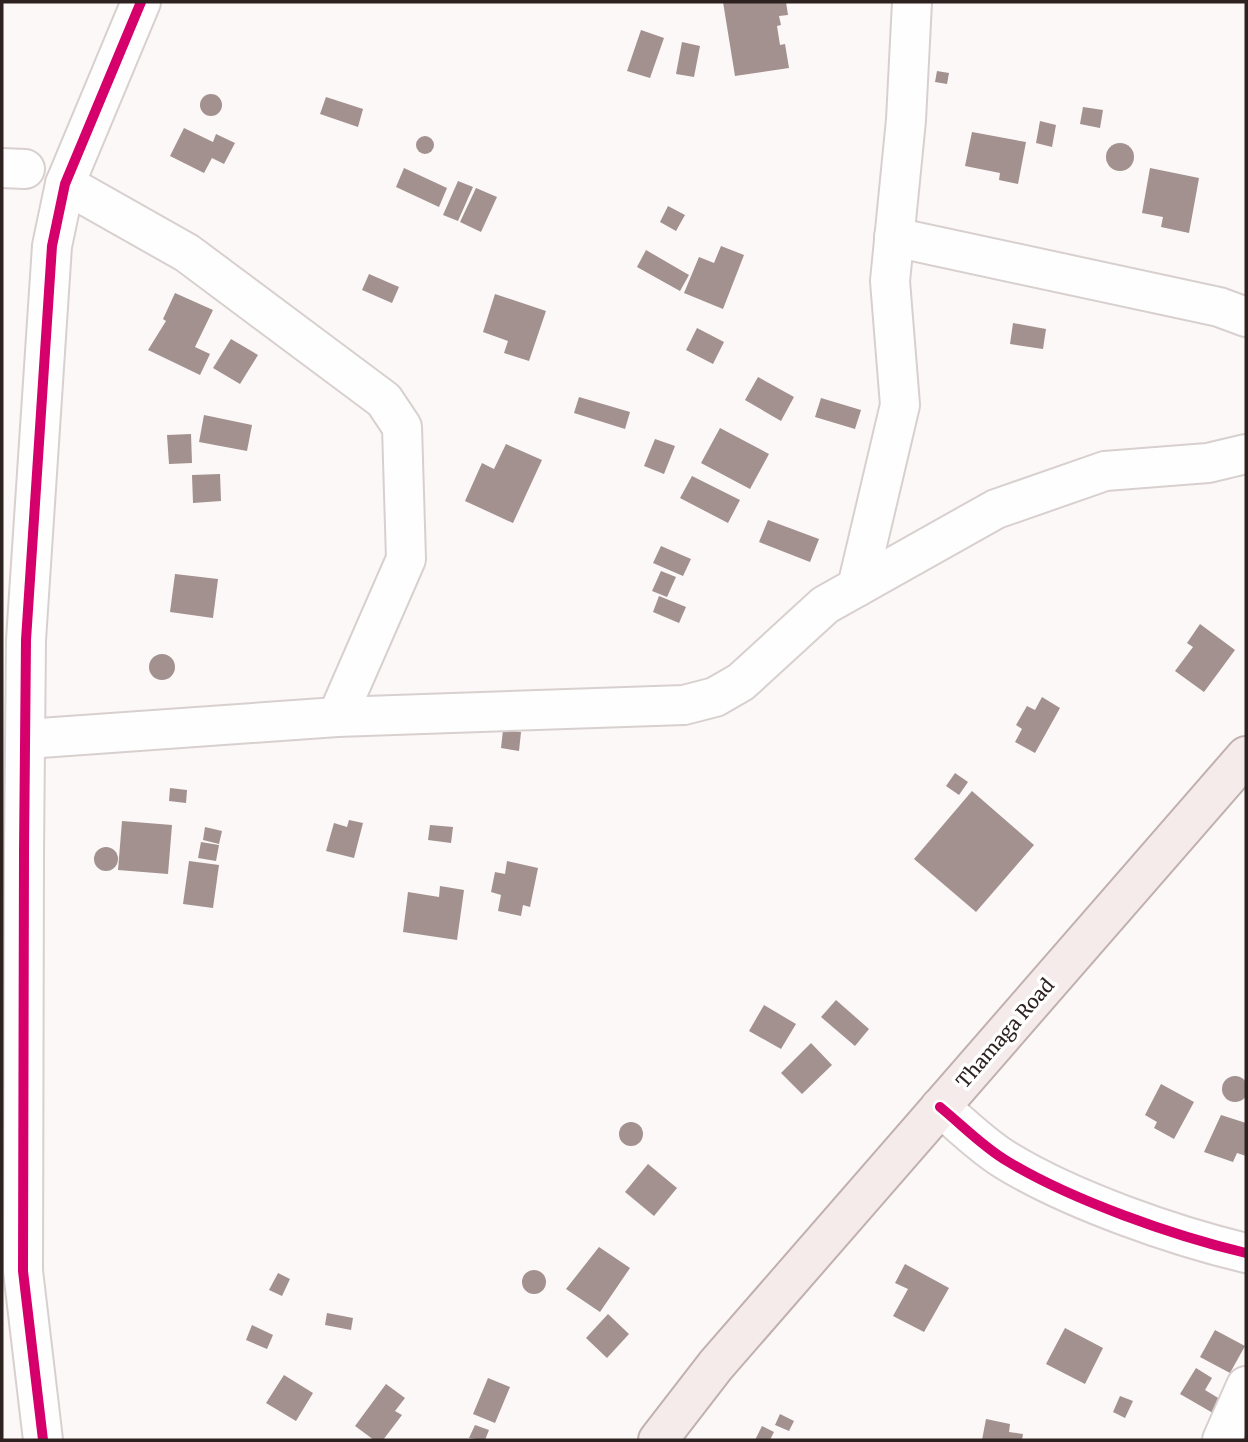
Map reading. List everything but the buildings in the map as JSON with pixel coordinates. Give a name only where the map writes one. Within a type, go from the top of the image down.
[{"type":"main road","name":"Thamaga Road","points":[[658,1440],[716,1365],[1246,756]]},
{"type":"street","points":[[43,1440],[12,1269],[26,739],[14,637],[52,246],[65,184],[141,2]]},
{"type":"street","points":[[857,587],[900,405],[890,281],[906,120],[912,2]]},
{"type":"street","points":[[65,184],[187,253],[384,400],[396,414],[402,427],[406,559],[337,718]]},
{"type":"street","points":[[894,237],[1219,307],[1246,317]]},
{"type":"street","points":[[26,739],[337,718],[684,705],[715,697],[741,682],[825,605],[996,509],[1105,471],[1220,461],[1246,454]]},
{"type":"street","points":[[940,1107],[1005,1160],[1062,1190],[1208,1244],[1246,1253]]},
{"type":"street","points":[[1222,1440],[1246,1386]]},
{"type":"cycle path","points":[[43,1440],[23,1271],[24,852],[26,640],[52,246],[65,184],[141,2]]},
{"type":"cycle path","points":[[940,1107],[998,1155],[1061,1189],[1156,1227],[1246,1253]]}]
